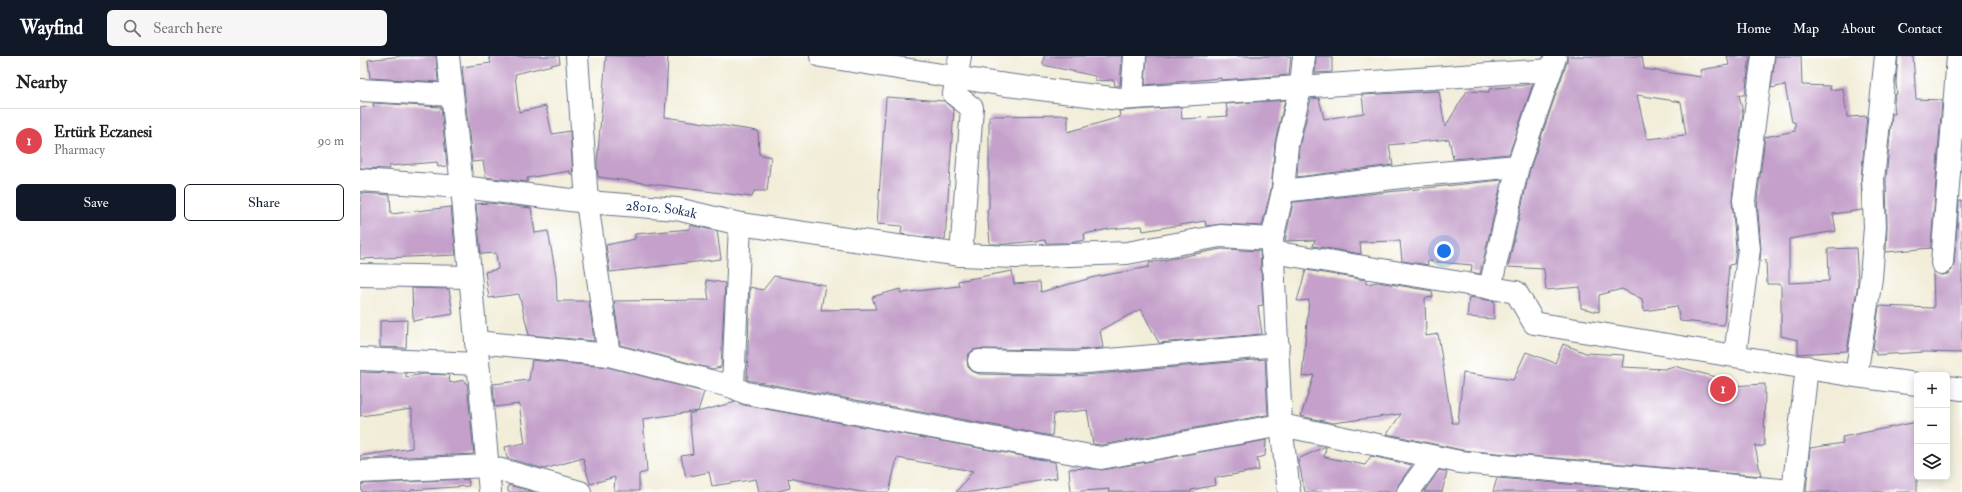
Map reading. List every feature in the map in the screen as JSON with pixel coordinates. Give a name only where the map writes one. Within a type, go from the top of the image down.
[{"type":"street","points":[[448,56],[462,187],[490,492]]},
{"type":"street","points":[[577,56],[587,202],[609,355]]},
{"type":"street","points":[[820,56],[956,78],[1120,98],[1301,85],[1553,63],[1518,166],[1490,288]]},
{"type":"street","points":[[960,56],[954,94],[972,108],[961,254]]},
{"type":"street","points":[[1132,98],[1135,56]]},
{"type":"street","points":[[1289,492],[1281,425],[1275,267],[1272,246],[1283,191],[1287,145],[1301,85],[1304,56]]},
{"type":"street","points":[[1763,56],[1744,200],[1749,249],[1735,355],[1856,376],[1914,384]]},
{"type":"street","points":[[1856,376],[1871,278],[1875,227],[1873,179],[1886,56]]},
{"type":"street","points":[[1942,263],[1958,56]]},
{"type":"street","points":[[360,90],[452,95]]},
{"type":"street","points":[[1283,191],[1418,175],[1518,166]]},
{"type":"street","name":"28010. Sokak","points":[[360,180],[462,187],[587,202],[677,209],[740,224],[961,254],[1014,257],[1127,253],[1220,236],[1516,292],[1534,323],[1735,355]]},
{"type":"street","points":[[733,387],[740,224]]},
{"type":"street","points":[[360,275],[470,277]]},
{"type":"street","points":[[476,342],[609,355],[733,387],[746,393],[1101,458],[1281,425],[1433,458],[1460,462],[1793,491],[1807,367]]},
{"type":"street","points":[[979,361],[1075,364],[1278,345]]},
{"type":"street","points":[[360,359],[478,364]]},
{"type":"street","points":[[1950,387],[1962,389]]},
{"type":"street","points":[[1408,492],[1433,458]]},
{"type":"street","points":[[360,472],[487,466],[580,492]]},
{"type":"building","points":[[402,56],[436,56],[438,82],[370,78],[368,60]]},
{"type":"building","points":[[489,56],[559,56],[560,63],[515,74],[519,112],[546,106],[552,134],[570,131],[573,174],[570,174],[570,171],[527,178],[528,181],[526,182],[486,177],[483,161],[472,162],[462,67],[491,63]]},
{"type":"building","points":[[606,56],[668,56],[665,117],[758,131],[759,154],[771,157],[767,191],[754,191],[752,197],[598,177],[597,164]]},
{"type":"building","points":[[1044,56],[1122,56],[1120,86],[1115,86],[1114,80],[1095,81],[1095,76],[1043,65]]},
{"type":"building","points":[[1147,56],[1291,56],[1289,75],[1221,80],[1221,78],[1145,85]]},
{"type":"building","points":[[1316,56],[1332,56],[1332,72],[1315,73]]},
{"type":"building","points":[[1567,56],[1642,56],[1644,69],[1701,77],[1700,70],[1729,65],[1727,56],[1750,56],[1745,95],[1739,95],[1743,113],[1732,199],[1736,249],[1734,264],[1729,265],[1724,325],[1680,321],[1677,306],[1644,311],[1642,299],[1622,289],[1599,295],[1599,312],[1581,308],[1580,287],[1546,290],[1544,269],[1508,267],[1530,169],[1567,62]],"holes":[[[1637,95],[1681,102],[1686,135],[1647,139]]]},
{"type":"building","points":[[1775,56],[1801,56],[1802,85],[1830,86],[1830,90],[1843,88],[1847,117],[1867,116],[1861,178],[1862,210],[1833,214],[1836,231],[1789,239],[1789,283],[1829,281],[1828,249],[1856,248],[1858,283],[1847,351],[1798,354],[1798,340],[1781,336],[1781,284],[1767,284],[1766,260],[1760,261],[1761,248],[1757,200],[1765,137],[1795,131],[1795,122],[1792,122],[1785,85],[1771,88]]},
{"type":"building","points":[[1898,56],[1913,56],[1916,99],[1942,100],[1931,248],[1886,252],[1886,179],[1892,114],[1895,114],[1894,103],[1895,94],[1897,94],[1896,82]]},
{"type":"building","points":[[1533,84],[1509,154],[1453,159],[1449,139],[1389,145],[1393,165],[1297,177],[1299,147],[1311,99],[1319,98],[1324,119],[1364,113],[1362,95],[1439,91],[1445,127],[1467,91],[1489,92],[1489,89]]},
{"type":"building","points":[[886,97],[944,101],[954,110],[945,240],[901,234],[902,226],[877,224]]},
{"type":"building","points":[[1285,100],[1275,142],[1271,189],[1262,226],[1221,224],[1206,226],[1205,221],[1143,231],[1142,226],[1109,229],[1084,234],[1085,240],[1070,243],[1046,243],[1045,240],[990,244],[987,209],[989,209],[989,116],[1068,115],[1068,132],[1120,117],[1119,111],[1181,107],[1182,119],[1228,116],[1226,104]]},
{"type":"building","points":[[373,103],[441,107],[447,166],[438,167],[437,162],[389,166],[389,169],[360,168],[360,108],[374,106]]},
{"type":"building","points":[[1502,180],[1480,274],[1471,272],[1472,265],[1427,261],[1428,265],[1402,261],[1400,241],[1360,242],[1361,254],[1313,246],[1315,240],[1285,241],[1293,202]]},
{"type":"building","points":[[360,193],[390,195],[391,214],[451,207],[456,255],[360,259]]},
{"type":"building","points":[[1959,201],[1962,201],[1962,353],[1924,352],[1876,355],[1875,350],[1873,350],[1879,306],[1934,308],[1933,271],[1941,275],[1948,274],[1952,270],[1954,264]]},
{"type":"building","points":[[489,203],[531,208],[535,233],[548,231],[556,275],[557,301],[589,301],[594,341],[529,335],[519,294],[489,298],[485,272],[498,269],[496,253],[481,254],[476,204]]},
{"type":"building","points":[[690,225],[717,231],[721,259],[610,272],[606,245],[635,239],[635,234],[690,229]]},
{"type":"building","points":[[1221,249],[1260,251],[1263,305],[1258,306],[1262,334],[1159,343],[1141,309],[1100,330],[1103,348],[1075,350],[979,349],[973,350],[968,355],[968,367],[972,371],[979,374],[1075,376],[1265,359],[1268,415],[1101,445],[1093,444],[1087,410],[1054,414],[1052,436],[747,380],[750,287],[763,290],[774,276],[825,285],[821,310],[876,309],[872,297],[900,289],[901,293],[959,286],[958,281],[1012,271],[1014,284],[1040,282],[1041,292],[1095,277],[1149,267],[1149,263]]},
{"type":"building","points":[[1306,270],[1366,280],[1366,284],[1378,282],[1432,291],[1433,297],[1425,298],[1426,336],[1438,334],[1452,423],[1458,423],[1463,373],[1513,380],[1526,352],[1555,363],[1563,344],[1586,353],[1624,355],[1622,367],[1664,369],[1674,366],[1716,377],[1713,387],[1765,384],[1764,446],[1755,446],[1761,476],[1462,450],[1387,434],[1401,414],[1333,423],[1301,416],[1314,375],[1302,377],[1309,300],[1297,301]]},
{"type":"building","points":[[706,280],[725,283],[721,367],[712,369],[620,345],[614,301],[709,300]]},
{"type":"building","points":[[412,288],[449,289],[453,314],[413,321]]},
{"type":"building","points":[[1469,297],[1494,301],[1494,319],[1467,317]]},
{"type":"building","points":[[407,320],[406,348],[380,347],[380,321]]},
{"type":"building","points":[[532,360],[607,367],[704,392],[698,411],[643,419],[647,472],[639,474],[639,491],[614,491],[615,477],[590,484],[583,458],[544,469],[507,458],[505,447],[525,443],[519,404],[495,407],[493,384],[529,380]]},
{"type":"building","points":[[360,372],[406,373],[406,377],[423,374],[449,375],[450,383],[464,380],[465,383],[467,383],[474,454],[360,459],[360,456],[412,448],[412,409],[360,416]]},
{"type":"building","points":[[736,402],[744,405],[1055,462],[1057,478],[972,492],[956,492],[973,471],[897,458],[889,492],[861,492],[788,478],[790,488],[776,492],[759,492],[756,479],[712,486],[709,472],[686,477],[681,456],[693,454],[689,414]]},
{"type":"building","points":[[1914,423],[1914,480],[1917,480],[1917,492],[1806,492],[1810,448],[1843,443],[1842,437]]},
{"type":"building","points":[[1266,440],[1265,456],[1257,458],[1259,470],[1215,478],[1216,485],[1191,490],[1191,492],[1108,492],[1109,489],[1071,492],[1069,469],[1085,468],[1103,470]]},
{"type":"building","points":[[1326,447],[1324,457],[1365,465],[1371,456],[1412,465],[1398,485],[1396,492],[1305,492],[1298,459]]},
{"type":"building","points":[[1439,470],[1447,472],[1442,492],[1424,492]]},
{"type":"building","points":[[1497,478],[1660,492],[1493,492]]},
{"type":"building","points":[[468,479],[469,486],[411,490],[411,492],[362,492],[361,484]]},
{"type":"building","points":[[508,485],[534,492],[508,492]]},
{"type":"place","name":"Ertürk Eczanesi","points":[[1723,389]]}]
